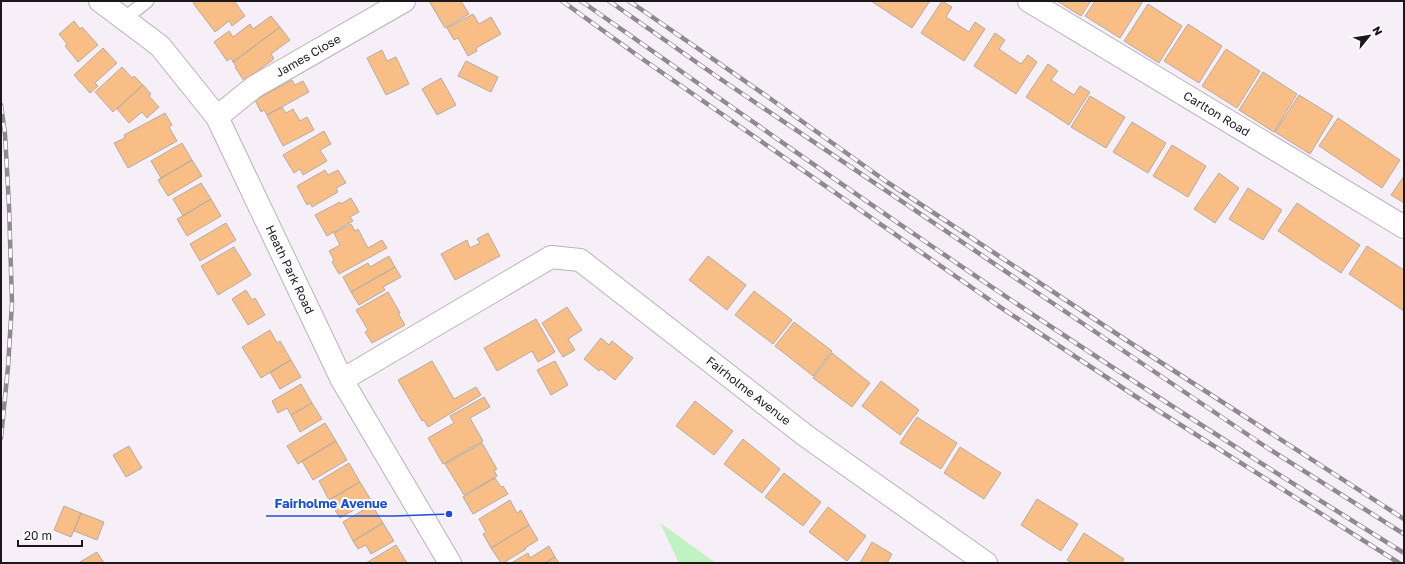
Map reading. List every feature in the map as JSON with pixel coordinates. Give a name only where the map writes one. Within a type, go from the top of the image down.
[{"type":"street","name":"Heath Park Road","points":[[100,1],[160,46],[217,116],[342,380],[450,563]]},
{"type":"street","name":"James Close","points":[[217,116],[254,87],[404,1]]},
{"type":"street","name":"Carlton Road","points":[[1029,1],[1404,227]]},
{"type":"street","name":"Fairholme Avenue","points":[[342,380],[551,257],[580,260],[806,436],[986,563]]},
{"type":"lane","points":[[124,19],[147,1]]},
{"type":"green space","points":[[660,523],[716,563],[679,563]]},
{"type":"building","points":[[195,1],[236,1],[235,2],[245,16],[232,26],[229,21],[215,32],[193,3]]},
{"type":"building","points":[[429,1],[461,1],[469,14],[445,28]]},
{"type":"building","points":[[871,1],[930,1],[912,28]]},
{"type":"building","points":[[942,1],[952,7],[946,17],[969,32],[975,22],[985,29],[964,61],[921,33]]},
{"type":"building","points":[[1057,1],[1091,1],[1081,16]]},
{"type":"building","points":[[1095,1],[1143,1],[1120,38],[1085,16]]},
{"type":"building","points":[[1148,4],[1182,26],[1159,63],[1124,41]]},
{"type":"building","points":[[473,14],[479,24],[491,17],[501,34],[476,48],[477,51],[468,56],[458,38],[454,40],[447,28]]},
{"type":"building","points":[[271,16],[280,27],[233,62],[231,58],[227,61],[214,42],[229,31],[233,37],[250,24],[253,29]]},
{"type":"building","points":[[74,21],[80,29],[82,27],[98,45],[78,62],[65,46],[67,44],[59,34]]},
{"type":"building","points":[[1188,24],[1222,46],[1199,83],[1164,61]]},
{"type":"building","points":[[280,27],[290,40],[271,54],[274,59],[244,81],[233,62]]},
{"type":"building","points":[[995,33],[1005,40],[999,49],[1021,64],[1028,55],[1037,62],[1016,94],[974,66]]},
{"type":"building","points":[[103,48],[117,63],[95,83],[98,86],[90,93],[74,75]]},
{"type":"building","points":[[1226,49],[1260,71],[1237,108],[1202,86]]},
{"type":"building","points":[[382,50],[387,61],[396,57],[409,84],[386,95],[367,58]]},
{"type":"building","points":[[466,61],[498,77],[491,92],[458,76]]},
{"type":"building","points":[[1048,64],[1058,71],[1051,80],[1074,95],[1080,86],[1090,92],[1069,125],[1026,97]]},
{"type":"building","points":[[122,67],[132,78],[134,76],[143,85],[113,112],[95,92]]},
{"type":"building","points":[[1263,72],[1297,94],[1274,132],[1239,110]]},
{"type":"building","points":[[441,78],[456,105],[437,115],[422,89]]},
{"type":"building","points":[[292,80],[295,85],[303,81],[309,92],[267,115],[264,110],[261,112],[255,100]]},
{"type":"building","points":[[143,85],[151,94],[149,96],[159,107],[147,118],[142,112],[129,123],[117,109]]},
{"type":"building","points":[[1299,95],[1333,116],[1310,154],[1275,132]]},
{"type":"building","points":[[1090,96],[1125,117],[1106,148],[1071,127]]},
{"type":"building","points":[[282,107],[286,113],[293,109],[300,121],[307,117],[314,130],[283,146],[267,115]]},
{"type":"building","points":[[165,113],[172,125],[169,127],[177,141],[128,168],[114,143],[125,138],[124,135]]},
{"type":"building","points":[[1338,118],[1400,160],[1382,188],[1319,146]]},
{"type":"building","points":[[1132,122],[1166,143],[1148,173],[1113,152]]},
{"type":"building","points":[[324,131],[331,144],[320,150],[327,161],[303,175],[300,169],[294,173],[283,155]]},
{"type":"building","points":[[182,143],[192,160],[161,178],[151,161]]},
{"type":"building","points":[[1172,145],[1206,166],[1188,197],[1153,176]]},
{"type":"building","points":[[192,160],[202,176],[168,196],[158,180]]},
{"type":"building","points":[[325,170],[328,175],[338,170],[346,183],[336,188],[338,192],[312,207],[310,203],[307,205],[297,186]]},
{"type":"building","points":[[1219,173],[1239,188],[1215,223],[1194,209]]},
{"type":"building","points":[[1404,176],[1404,203],[1391,195]]},
{"type":"building","points":[[201,183],[211,199],[183,216],[173,199]]},
{"type":"building","points":[[1248,188],[1282,210],[1263,240],[1229,219]]},
{"type":"building","points":[[351,198],[359,212],[350,217],[353,221],[327,236],[315,215]]},
{"type":"building","points":[[211,199],[221,216],[187,236],[177,219]]},
{"type":"building","points":[[1297,203],[1360,245],[1341,273],[1278,231]]},
{"type":"building","points":[[226,223],[236,240],[200,261],[190,244]]},
{"type":"building","points":[[351,224],[355,231],[358,229],[368,248],[382,240],[387,248],[339,274],[332,262],[334,260],[329,251],[340,245],[334,233]]},
{"type":"building","points":[[488,233],[500,256],[455,280],[441,254],[467,240],[470,248],[480,243],[477,239]]},
{"type":"building","points":[[1367,246],[1404,270],[1404,311],[1349,274]]},
{"type":"building","points":[[234,247],[251,275],[218,295],[201,266]]},
{"type":"building","points":[[389,256],[395,267],[351,292],[343,277],[368,263],[370,267]]},
{"type":"building","points":[[708,256],[746,285],[727,310],[689,280]]},
{"type":"building","points":[[395,267],[401,277],[383,287],[385,290],[359,305],[351,292]]},
{"type":"building","points":[[246,290],[252,300],[255,298],[265,315],[248,325],[232,299]]},
{"type":"building","points":[[754,291],[792,320],[773,344],[735,315]]},
{"type":"building","points":[[388,292],[405,325],[372,343],[365,332],[368,330],[356,310]]},
{"type":"building","points":[[567,307],[582,330],[568,339],[575,350],[563,357],[542,323]]},
{"type":"building","points":[[536,319],[555,352],[538,362],[532,351],[497,371],[484,348]]},
{"type":"building","points":[[794,322],[832,351],[813,376],[775,346]]},
{"type":"building","points":[[270,330],[277,343],[280,341],[291,360],[261,378],[242,347]]},
{"type":"building","points":[[601,338],[609,345],[612,341],[633,358],[615,380],[601,369],[599,371],[584,359]]},
{"type":"building","points":[[832,353],[870,383],[852,407],[813,378]]},
{"type":"building","points":[[291,360],[301,377],[280,389],[270,372]]},
{"type":"building","points":[[432,361],[454,399],[476,387],[481,395],[428,427],[424,420],[422,421],[398,380]]},
{"type":"building","points":[[555,361],[568,385],[551,395],[537,370]]},
{"type":"building","points":[[881,381],[919,410],[900,435],[862,406]]},
{"type":"building","points":[[301,384],[312,403],[291,415],[287,408],[278,413],[272,401]]},
{"type":"building","points":[[484,397],[490,407],[470,418],[483,441],[443,464],[428,438],[454,423],[450,416]]},
{"type":"building","points":[[695,401],[733,431],[714,455],[676,426]]},
{"type":"building","points":[[312,403],[322,419],[300,432],[291,415]]},
{"type":"building","points":[[917,417],[957,443],[941,469],[900,443]]},
{"type":"building","points":[[325,423],[336,441],[298,464],[287,446]]},
{"type":"building","points":[[743,439],[780,469],[762,493],[724,464]]},
{"type":"building","points":[[336,441],[347,460],[313,480],[302,461]]},
{"type":"building","points":[[482,443],[497,469],[494,470],[497,476],[464,495],[445,464]]},
{"type":"building","points":[[129,446],[142,468],[126,477],[113,455]]},
{"type":"building","points":[[960,447],[1001,473],[984,499],[944,473]]},
{"type":"building","points":[[349,463],[360,482],[329,500],[319,481]]},
{"type":"building","points":[[784,473],[821,502],[803,526],[765,497]]},
{"type":"building","points":[[495,478],[508,494],[473,514],[463,497]]},
{"type":"building","points":[[360,482],[371,500],[340,518],[329,500]]},
{"type":"building","points":[[1037,499],[1078,524],[1061,551],[1021,525]]},
{"type":"building","points":[[510,500],[517,513],[521,510],[529,525],[491,548],[483,534],[486,532],[479,519]]},
{"type":"building","points":[[372,505],[383,523],[353,541],[343,522]]},
{"type":"building","points":[[64,506],[81,513],[71,537],[54,530]]},
{"type":"building","points":[[828,507],[866,536],[847,561],[809,532]]},
{"type":"building","points":[[81,513],[104,522],[97,540],[74,531]]},
{"type":"building","points":[[383,523],[394,541],[371,554],[366,545],[358,549],[353,541]]},
{"type":"building","points":[[529,525],[538,540],[525,548],[526,549],[501,563],[491,548]]},
{"type":"building","points":[[1084,533],[1124,559],[1122,563],[1073,563],[1067,560]]},
{"type":"building","points":[[872,542],[892,554],[887,563],[860,563]]},
{"type":"building","points":[[396,545],[407,563],[366,563]]},
{"type":"building","points":[[549,546],[555,557],[545,563],[511,563],[528,553],[530,558]]},
{"type":"building","points":[[97,552],[104,563],[80,562]]},
{"type":"building","points":[[555,557],[559,563],[545,563]]},
{"type":"railway","points":[[562,1],[641,58],[997,305],[1135,396],[1399,563]]},
{"type":"railway","points":[[581,1],[792,150],[979,279],[1099,359],[1404,553]]},
{"type":"railway","points":[[609,1],[719,78],[1269,449],[1404,534]]},
{"type":"railway","points":[[629,1],[768,97],[887,182],[1123,338],[1404,519]]},
{"type":"railway","points":[[1,105],[5,134],[12,303],[8,367],[1,438]]},
{"type":"place","name":"Fairholme Avenue","points":[[449,514]]}]
